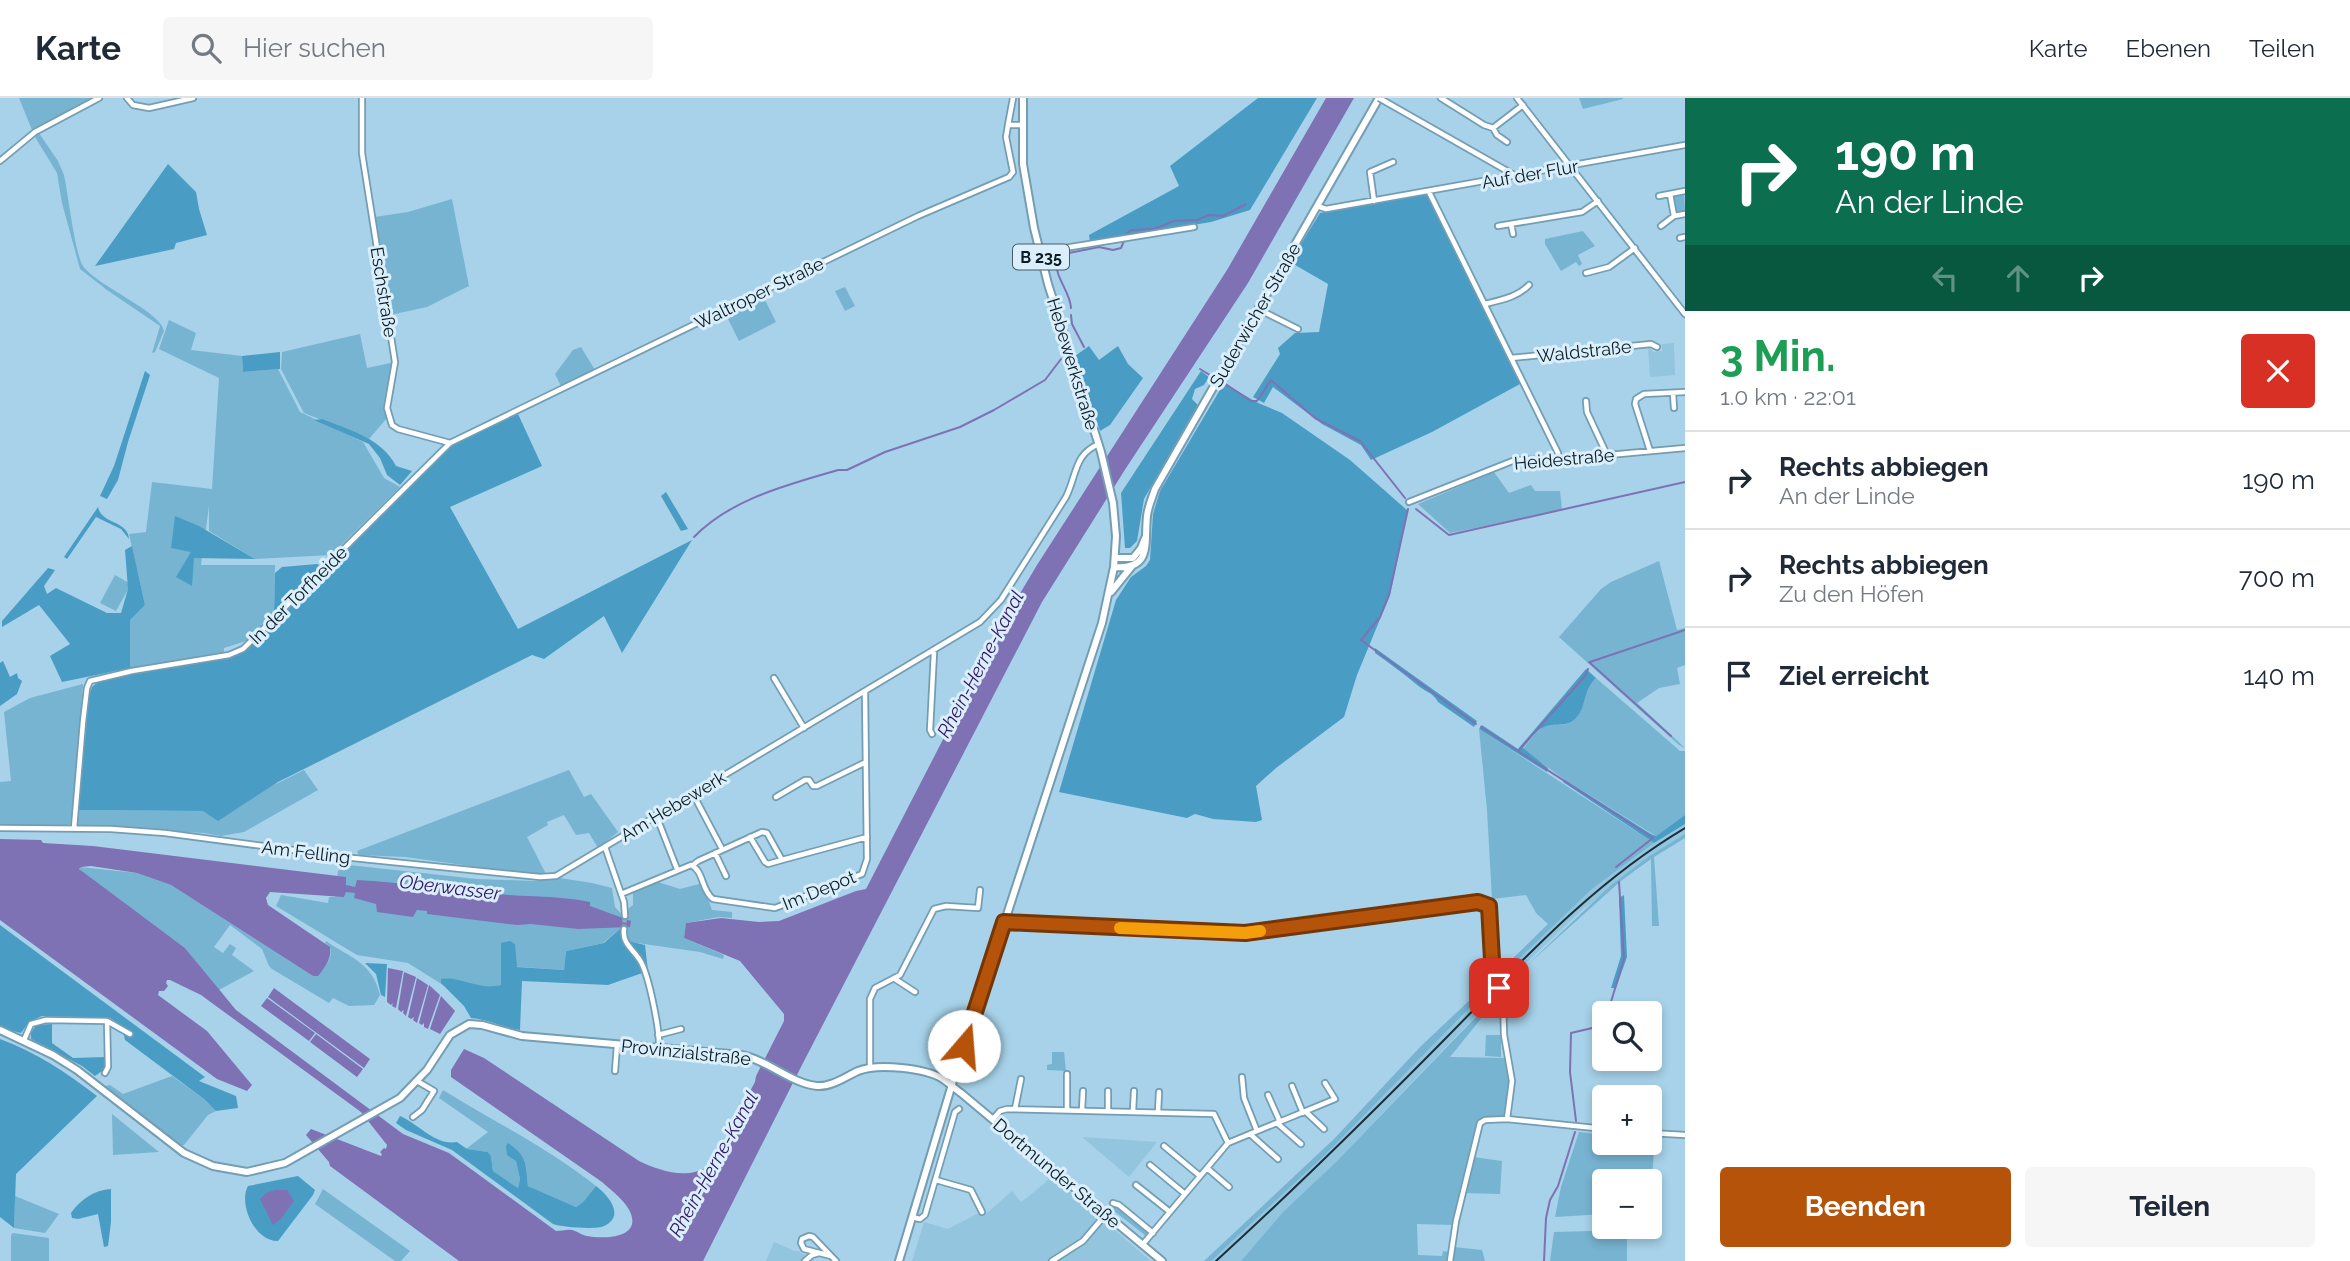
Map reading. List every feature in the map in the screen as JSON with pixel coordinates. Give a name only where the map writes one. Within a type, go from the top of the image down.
[{"type":"main road","name":"Hebewerkstraße","points":[[1023,98],[1026,191],[1039,253],[1100,448]]},
{"type":"main road","name":"Suderwicher Straße","points":[[1132,566],[1146,551],[1148,509],[1155,489],[1381,99]]},
{"type":"main road","name":"B 235","points":[[899,1261],[1110,593],[1115,558],[1113,503],[1100,448]]},
{"type":"main road","points":[[1115,558],[1133,558],[1146,536]]},
{"type":"main road","name":"B 235","points":[[1110,593],[1132,566]]},
{"type":"main road","points":[[1114,567],[1132,566]]},
{"type":"main road","name":"Provinzialstraße","points":[[417,1082],[453,1032],[466,1025],[478,1024],[522,1036],[741,1055],[814,1085],[824,1086],[870,1068],[904,1069],[932,1074],[952,1087]]},
{"type":"main road","points":[[0,1030],[53,1055],[77,1070],[166,1141],[201,1162],[235,1171],[259,1171],[285,1163],[379,1111],[400,1098],[417,1082]]},
{"type":"main road","name":"Dortmunder Straße","points":[[952,1087],[1162,1261]]},
{"type":"street","points":[[0,162],[35,132],[99,98]]},
{"type":"street","points":[[127,98],[133,105],[149,108],[193,98]]},
{"type":"street","name":"Eschstraße","points":[[362,98],[362,153],[395,362],[387,408],[388,417],[398,429],[450,443]]},
{"type":"street","points":[[1013,98],[1008,125],[1022,125]]},
{"type":"street","points":[[1441,98],[1493,128],[1497,135],[1507,142]]},
{"type":"street","points":[[1517,98],[1685,314]]},
{"type":"street","points":[[1381,99],[1516,176]]},
{"type":"street","points":[[1493,128],[1523,105]]},
{"type":"street","name":"Waltroper Straße","points":[[450,443],[919,216],[1009,177],[1013,172],[1006,137],[1008,125]]},
{"type":"street","name":"Auf der Flur","points":[[1317,206],[1326,209],[1429,192],[1685,145]]},
{"type":"street","points":[[1374,201],[1370,172],[1392,162]]},
{"type":"street","points":[[1494,180],[1497,165]]},
{"type":"street","points":[[1659,196],[1685,191]]},
{"type":"street","points":[[1429,192],[1558,453],[1558,460]]},
{"type":"street","points":[[1670,194],[1674,216]]},
{"type":"street","points":[[1498,226],[1582,212],[1598,201]]},
{"type":"street","points":[[1661,226],[1674,216],[1685,214]]},
{"type":"street","points":[[1511,224],[1513,234]]},
{"type":"street","points":[[1039,253],[1194,227]]},
{"type":"street","points":[[1586,273],[1609,267],[1635,248]]},
{"type":"street","points":[[1485,304],[1515,295],[1530,285]]},
{"type":"street","points":[[1258,309],[1298,329]]},
{"type":"street","name":"Waldstraße","points":[[1511,358],[1651,344],[1657,347]]},
{"type":"street","points":[[1650,451],[1635,404],[1636,399],[1644,394],[1685,392]]},
{"type":"street","points":[[1673,393],[1674,408]]},
{"type":"street","points":[[1586,401],[1587,412],[1607,455]]},
{"type":"street","name":"In der Torfheide","points":[[74,828],[83,722],[90,681],[132,671],[229,655],[243,649],[450,443]]},
{"type":"street","name":"Hebewerkstraße","points":[[865,692],[980,622],[991,612],[1066,497],[1073,483],[1079,458],[1085,451],[1100,448]]},
{"type":"street","name":"Heidestraße","points":[[1409,502],[1515,460],[1558,460],[1685,448]]},
{"type":"street","points":[[932,734],[934,651]]},
{"type":"street","points":[[774,678],[804,728]]},
{"type":"street","name":"Am Hebewerk","points":[[625,916],[625,906],[605,847],[865,692]]},
{"type":"street","name":"Im Depot","points":[[694,865],[713,900],[775,908],[862,874],[867,863],[865,692]]},
{"type":"street","points":[[776,797],[804,780],[817,786],[864,764]]},
{"type":"street","points":[[693,794],[721,847]]},
{"type":"street","points":[[656,815],[677,869]]},
{"type":"street","name":"Am Felling","points":[[0,828],[74,828],[165,833],[332,855],[549,877],[605,847]]},
{"type":"street","points":[[621,894],[677,869],[694,865],[762,832],[766,833],[782,860]]},
{"type":"street","points":[[750,837],[768,864],[867,837]]},
{"type":"street","points":[[715,853],[726,876]]},
{"type":"street","points":[[870,1068],[870,999],[875,988],[900,975],[934,909],[946,906],[978,908],[980,890]]},
{"type":"street","points":[[1004,922],[1245,933],[1478,902],[1489,906],[1493,978],[1503,995],[1504,1035],[1512,1081],[1507,1119]]},
{"type":"street","points":[[624,929],[624,941],[641,962],[659,1048]]},
{"type":"street","points":[[895,979],[915,992]]},
{"type":"street","points":[[24,1040],[31,1024],[36,1021],[107,1021],[130,1034]]},
{"type":"street","points":[[105,1073],[108,1067],[107,1021]]},
{"type":"street","points":[[658,1035],[681,1029]]},
{"type":"street","points":[[615,1071],[617,1045]]},
{"type":"street","points":[[1067,1074],[1067,1110]]},
{"type":"street","points":[[1242,1076],[1244,1098],[1257,1131]]},
{"type":"street","points":[[1015,1109],[1021,1079]]},
{"type":"street","points":[[413,1117],[422,1110],[434,1091],[417,1082]]},
{"type":"street","points":[[1143,1244],[1228,1143],[1335,1099],[1325,1083]]},
{"type":"street","points":[[1292,1086],[1304,1112],[1324,1129]]},
{"type":"street","points":[[1082,1110],[1083,1091]]},
{"type":"street","points":[[1108,1091],[1108,1111]]},
{"type":"street","points":[[1133,1111],[1134,1091]]},
{"type":"street","points":[[1158,1112],[1159,1092]]},
{"type":"street","points":[[1268,1095],[1278,1123],[1301,1144]]},
{"type":"street","points":[[911,1217],[920,1219],[925,1215],[955,1112],[959,1109]]},
{"type":"street","points":[[992,1119],[1000,1111],[1015,1109],[1214,1114],[1228,1143]]},
{"type":"street","points":[[1450,1261],[1456,1221],[1480,1123],[1485,1120],[1507,1119],[1592,1128]]},
{"type":"street","points":[[1250,1134],[1278,1159]]},
{"type":"street","points":[[1662,1134],[1685,1135]]},
{"type":"street","points":[[1164,1146],[1200,1176]]},
{"type":"street","points":[[1150,1165],[1185,1194]]},
{"type":"street","points":[[1207,1168],[1229,1187]]},
{"type":"street","points":[[936,1180],[971,1190],[982,1212]]},
{"type":"street","points":[[1136,1185],[1170,1212]]},
{"type":"street","name":"Dortmunder Straße","points":[[1113,1203],[1153,1233]]},
{"type":"street","points":[[1052,1261],[1083,1241],[1106,1214]]},
{"type":"street","points":[[831,1256],[804,1249],[802,1239],[813,1237],[836,1261]]},
{"type":"street","points":[[806,1261],[812,1255],[820,1253]]},
{"type":"shaded area","points":[[19,98],[93,98],[32,130]]},
{"type":"shaded area","points":[[1258,98],[1317,98],[1250,210],[1211,222],[1090,242],[1089,235],[1179,186],[1170,166]]},
{"type":"shaded area","points":[[1579,98],[1623,98],[1623,99],[1583,109]]},
{"type":"shaded area","points":[[39,133],[64,175],[83,266],[90,274],[141,307],[161,324],[164,331],[155,352],[152,353],[160,326],[80,269],[62,203],[57,173],[35,137]]},
{"type":"shaded area","points":[[168,164],[196,192],[207,235],[176,243],[174,249],[95,266]]},
{"type":"shaded area","points":[[1684,193],[1685,212],[1679,213],[1675,210],[1673,196]]},
{"type":"shaded area","points":[[1425,195],[1430,198],[1520,384],[1432,432],[1371,460],[1361,445],[1322,424],[1273,387],[1264,403],[1253,397],[1280,354],[1278,348],[1295,333],[1319,332],[1328,284],[1290,262],[1320,213]]},
{"type":"shaded area","points":[[452,199],[469,286],[427,307],[390,315],[375,217],[408,212]]},
{"type":"shaded area","points":[[1583,231],[1595,246],[1578,255],[1582,264],[1579,266],[1576,262],[1561,271],[1545,244],[1545,239]]},
{"type":"shaded area","points":[[845,287],[855,306],[845,311],[835,291]]},
{"type":"shaded area","points":[[761,292],[776,322],[739,341],[724,311]]},
{"type":"shaded area","points":[[169,320],[196,333],[191,350],[242,356],[243,372],[278,369],[300,412],[363,442],[384,478],[400,487],[331,555],[255,559],[209,531],[209,506],[201,565],[275,565],[274,612],[246,641],[224,648],[224,653],[130,668],[130,620],[145,605],[129,534],[146,532],[152,482],[212,489],[219,378],[159,349]]},
{"type":"shaded area","points":[[360,334],[367,368],[395,362],[387,418],[369,439],[304,413],[281,369],[282,352]]},
{"type":"shaded area","points":[[1674,343],[1675,375],[1650,377],[1648,347],[1654,352],[1662,351],[1662,344]]},
{"type":"shaded area","points":[[1089,346],[1099,360],[1118,346],[1128,364],[1143,378],[1110,425],[1100,431],[1075,356]]},
{"type":"shaded area","points":[[581,347],[595,370],[561,386],[555,374],[573,350]]},
{"type":"shaded area","points":[[280,352],[280,369],[243,372],[242,356]]},
{"type":"shaded area","points":[[145,371],[150,375],[118,480],[107,499],[100,496],[114,466]]},
{"type":"shaded area","points":[[1201,371],[1209,377],[1204,385],[1195,389],[1192,399],[1198,405],[1144,499],[1137,541],[1130,548],[1125,548],[1121,493]]},
{"type":"shaded area","points":[[1224,383],[1256,402],[1282,413],[1350,460],[1408,511],[1390,595],[1357,675],[1344,717],[1256,786],[1262,820],[1256,822],[1213,819],[1195,814],[1187,818],[1059,792],[1116,600],[1131,577],[1150,560],[1153,514],[1160,491]]},
{"type":"shaded area","points":[[518,414],[542,466],[450,507],[518,629],[692,540],[622,653],[604,616],[544,659],[532,655],[278,782],[218,821],[203,811],[78,810],[92,687],[102,679],[239,655],[340,557],[442,450]]},
{"type":"shaded area","points":[[322,419],[364,436],[382,448],[396,466],[412,471],[400,485],[387,475],[380,458],[369,444],[314,420]]},
{"type":"shaded area","points":[[1494,472],[1509,493],[1531,485],[1535,491],[1560,491],[1562,510],[1450,533],[1418,504]]},
{"type":"shaded area","points":[[666,492],[688,529],[681,531],[661,496]]},
{"type":"shaded area","points":[[98,507],[104,517],[120,525],[128,533],[129,539],[121,529],[96,517],[67,559],[64,557]]},
{"type":"shaded area","points":[[175,516],[199,526],[255,559],[194,558],[192,586],[176,577],[191,552],[171,548]]},
{"type":"shaded area","points":[[132,546],[145,605],[130,620],[130,668],[62,682],[50,656],[70,644],[39,605],[2,627],[2,621],[48,568],[55,570],[44,586],[47,594],[56,588],[107,613],[121,613],[128,589],[125,550]]},
{"type":"shaded area","points":[[1659,561],[1677,630],[1685,628],[1685,665],[1677,668],[1680,684],[1659,688],[1637,703],[1685,748],[1559,637],[1601,589]]},
{"type":"shaded area","points":[[317,564],[323,567],[274,612],[275,573],[282,567]]},
{"type":"shaded area","points":[[115,575],[131,584],[116,611],[100,603]]},
{"type":"shaded area","points":[[1375,648],[1477,721],[1474,727],[1375,653]]},
{"type":"shaded area","points":[[3,661],[10,677],[17,673],[22,681],[17,694],[0,706],[0,663]]},
{"type":"shaded area","points":[[1586,669],[1596,678],[1588,689],[1578,715],[1568,723],[1543,727],[1523,748],[1548,768],[1547,772],[1479,729],[1482,725],[1518,749]]},
{"type":"shaded area","points":[[1596,678],[1680,751],[1685,751],[1685,815],[1656,836],[1565,780],[1523,749],[1536,732],[1543,728],[1573,721],[1581,711],[1588,689]]},
{"type":"shaded area","points":[[83,684],[71,823],[66,827],[0,825],[0,782],[11,781],[4,712],[30,698]]},
{"type":"shaded area","points":[[1479,729],[1654,843],[1592,889],[1501,976],[1498,973],[1548,924],[1536,913],[1526,895],[1492,899]]},
{"type":"shaded area","points":[[304,770],[318,790],[244,832],[221,836],[78,826],[78,810],[203,811],[278,783]]},
{"type":"shaded area","points":[[569,770],[584,797],[591,794],[618,832],[598,848],[589,833],[576,835],[564,815],[547,822],[548,825],[527,837],[546,874],[405,857],[359,855],[357,851]]},
{"type":"shaded area","points":[[1565,780],[1656,836],[1685,815],[1685,824],[1654,843],[1563,782]]},
{"type":"shaded area","points":[[1685,824],[1685,834],[1583,909],[1523,966],[1337,1161],[1283,1212],[1241,1261],[1211,1261],[1328,1152],[1501,976],[1592,889],[1654,843]]},
{"type":"shaded area","points":[[1685,834],[1685,838],[1654,857],[1659,926],[1652,926],[1651,859],[1623,879],[1523,969],[1610,886],[1648,857]]},
{"type":"shaded area","points":[[349,865],[477,879],[534,881],[560,878],[592,883],[612,888],[615,907],[626,917],[633,905],[633,891],[658,882],[680,889],[703,883],[712,910],[732,912],[732,918],[719,917],[686,923],[684,938],[724,955],[723,959],[700,952],[630,942],[625,936],[626,929],[621,928],[603,943],[566,951],[564,970],[507,966],[503,999],[459,995],[408,963],[357,955],[276,906],[281,895],[328,903],[329,897],[335,897],[338,871]]},
{"type":"shaded area","points":[[80,867],[137,873],[171,885],[313,976],[323,969],[330,957],[331,949],[326,941],[366,968],[372,975],[380,995],[374,1005],[349,1006],[333,998],[329,1003],[272,969],[262,949],[230,925],[214,947],[223,953],[230,944],[236,948],[232,955],[254,971],[219,990],[185,948],[80,871]]},
{"type":"shaded area","points":[[1624,895],[1627,957],[1616,988],[1611,988],[1621,956],[1619,898]]},
{"type":"shaded area","points":[[0,925],[205,1077],[199,1081],[236,1096],[238,1108],[216,1111],[125,1040],[122,1026],[110,1018],[42,1016],[29,1022],[21,1033],[0,1028]]},
{"type":"shaded area","points":[[621,928],[626,929],[625,936],[628,941],[645,945],[648,971],[608,985],[522,981],[520,1030],[471,1018],[464,1006],[441,983],[441,979],[449,979],[484,986],[501,985],[501,943],[510,941],[515,944],[517,967],[564,970],[566,951],[604,943]]},
{"type":"shaded area","points":[[365,963],[387,964],[385,997],[381,995],[376,974]]},
{"type":"shaded area","points":[[1490,981],[1493,984],[1328,1152],[1211,1261],[1204,1261],[1334,1139],[1421,1046]]},
{"type":"shaded area","points":[[1499,993],[1450,1057],[1506,1058],[1509,1087],[1504,1115],[1477,1121],[1453,1225],[1417,1224],[1418,1255],[1442,1256],[1443,1251],[1450,1252],[1449,1261],[1241,1261],[1283,1212],[1337,1161]]},
{"type":"shaded area","points":[[52,1024],[52,1043],[73,1058],[105,1057],[105,1069],[95,1076],[82,1066],[31,1039],[36,1025]]},
{"type":"shaded area","points":[[1486,1035],[1501,1035],[1501,1057],[1485,1056]]},
{"type":"shaded area","points":[[0,1039],[51,1064],[97,1096],[16,1174],[14,1228],[0,1217]]},
{"type":"shaded area","points":[[1052,1052],[1064,1052],[1066,1071],[1047,1070],[1047,1065],[1052,1064]]},
{"type":"shaded area","points":[[172,1076],[216,1111],[208,1115],[184,1145],[178,1145],[105,1086],[110,1085],[123,1094]]},
{"type":"shaded area","points":[[443,1090],[540,1147],[596,1186],[576,1207],[528,1186],[526,1166],[516,1160],[520,1179],[518,1188],[493,1171],[488,1152],[466,1149],[488,1132],[439,1098]]},
{"type":"shaded area","points":[[112,1114],[159,1152],[113,1155]]},
{"type":"shaded area","points":[[400,1116],[441,1141],[457,1142],[467,1149],[488,1152],[493,1171],[518,1188],[520,1179],[516,1161],[507,1155],[508,1143],[519,1152],[524,1161],[528,1186],[576,1207],[596,1186],[610,1200],[614,1217],[600,1227],[578,1228],[553,1224],[452,1150],[396,1123]]},
{"type":"shaded area","points":[[1579,1132],[1592,1134],[1592,1155],[1654,1155],[1653,1169],[1592,1169],[1592,1215],[1555,1217],[1561,1187]]},
{"type":"shaded area","points":[[1082,1137],[1157,1142],[1129,1177]]},
{"type":"shaded area","points":[[1473,1157],[1502,1161],[1500,1194],[1464,1193]]},
{"type":"shaded area","points":[[298,1176],[315,1190],[313,1195],[278,1241],[270,1240],[256,1229],[247,1212],[245,1194],[248,1186]]},
{"type":"shaded area","points":[[1051,1176],[1151,1261],[912,1261],[924,1222],[948,1229],[979,1213],[986,1214],[1012,1191],[1021,1202]]},
{"type":"shaded area","points":[[111,1189],[111,1222],[108,1246],[104,1247],[98,1214],[78,1219],[72,1218],[71,1213],[88,1196]]},
{"type":"shaded area","points":[[323,1189],[410,1251],[401,1261],[395,1261],[315,1204]]},
{"type":"shaded area","points":[[15,1196],[59,1214],[45,1233],[14,1228]]},
{"type":"shaded area","points":[[1109,1207],[1116,1207],[1148,1233],[1146,1236]]},
{"type":"shaded area","points":[[1592,1231],[1592,1239],[1627,1239],[1627,1261],[1550,1261],[1554,1232]]},
{"type":"shaded area","points":[[13,1233],[49,1238],[49,1261],[11,1261]]},
{"type":"shaded area","points":[[774,1242],[798,1251],[815,1261],[766,1261]]},
{"type":"shaded area","points":[[1454,1247],[1482,1250],[1485,1261],[1452,1261]]},
{"type":"water","name":"Rhein-Herne-Kanal","points":[[1326,98],[1354,98],[1248,283],[1126,468],[1042,602],[703,1261],[459,1261],[330,1166],[306,1135],[311,1129],[381,1156],[380,1152],[386,1149],[387,1145],[361,1112],[201,995],[167,980],[168,986],[164,991],[159,991],[158,995],[207,1031],[252,1085],[247,1091],[217,1079],[0,920],[0,839],[41,840],[43,843],[93,846],[346,877],[346,885],[355,887],[357,880],[569,899],[590,902],[590,906],[631,921],[630,927],[578,929],[517,925],[427,914],[427,911],[417,910],[413,917],[377,912],[376,904],[354,898],[355,893],[346,892],[344,897],[270,892],[266,898],[268,905],[330,947],[325,966],[318,976],[313,976],[171,885],[137,873],[91,866],[79,869],[185,948],[236,1010],[403,1134],[449,1153],[556,1231],[570,1230],[601,1237],[625,1233],[632,1222],[631,1214],[614,1192],[451,1077],[451,1070],[464,1049],[484,1058],[639,1161],[655,1168],[690,1173],[707,1167],[712,1162],[726,1141],[755,1082],[784,1021],[784,1014],[740,961],[684,938],[686,923],[721,918],[779,921],[866,889],[1006,617],[1227,270]]},
{"type":"water","points":[[388,968],[403,971],[396,1008],[392,1006],[393,1003],[391,1005],[387,1002]]},
{"type":"water","points":[[404,972],[416,977],[406,1016],[404,1010],[401,1012],[398,1009]]},
{"type":"water","points":[[417,978],[428,985],[417,1023],[413,1020],[414,1017],[408,1017]]},
{"type":"water","points":[[429,985],[440,995],[428,1029],[424,1027],[424,1023],[419,1023]]},
{"type":"water","points":[[274,988],[370,1059],[364,1068],[268,997]]},
{"type":"water","points":[[441,996],[455,1011],[440,1034],[430,1029]]},
{"type":"water","points":[[267,998],[315,1033],[309,1041],[261,1006]]},
{"type":"water","points":[[316,1034],[363,1069],[357,1077],[310,1042]]},
{"type":"water","points":[[275,1190],[287,1190],[294,1201],[273,1225],[260,1199]]},
{"type":"waterway","points":[[1124,236],[1131,230],[1154,229],[1174,221],[1197,220],[1209,215],[1223,216],[1246,204]]},
{"type":"waterway","points":[[1071,308],[1057,269],[1059,255],[1099,247],[1113,250],[1121,248],[1124,241]]},
{"type":"waterway","points":[[1071,315],[1072,324],[1084,347]]},
{"type":"waterway","points":[[694,537],[725,512],[762,494],[838,470],[847,470],[885,452],[960,427],[1045,380],[1061,359]]},
{"type":"waterway","points":[[1200,369],[1213,377]]},
{"type":"waterway","points":[[1224,383],[1251,401],[1257,401],[1271,380],[1315,418],[1360,441],[1405,498]]},
{"type":"waterway","points":[[1416,509],[1449,535],[1685,482]]},
{"type":"waterway","points":[[1408,509],[1389,595],[1380,617],[1361,640],[1476,724]]},
{"type":"waterway","points":[[1590,662],[1685,630]]},
{"type":"waterway","points":[[1589,662],[1671,736]]},
{"type":"waterway","points":[[1481,727],[1518,751],[1585,676],[1588,669]]},
{"type":"waterway","points":[[1518,751],[1653,838],[1616,867]]},
{"type":"waterway","points":[[1611,1001],[1624,959],[1619,882]]},
{"type":"waterway","points":[[1576,1121],[1570,1072],[1571,1033],[1592,1028]]},
{"type":"waterway","points":[[1544,1261],[1546,1218],[1550,1200],[1558,1186],[1575,1132]]},
{"type":"tunnel","points":[[624,929],[625,916]]},
{"type":"railway","points":[[1216,1261],[1332,1151],[1559,925],[1619,873],[1685,828]]},
{"type":"slow traffic","points":[[1120,928],[1245,933],[1260,931]]},
{"type":"route","points":[[964,1046],[1004,922],[1245,933],[1478,902],[1489,906],[1493,978],[1499,988]]},
{"type":"water label","name":"Oberwasser","points":[[450,887]]}]
